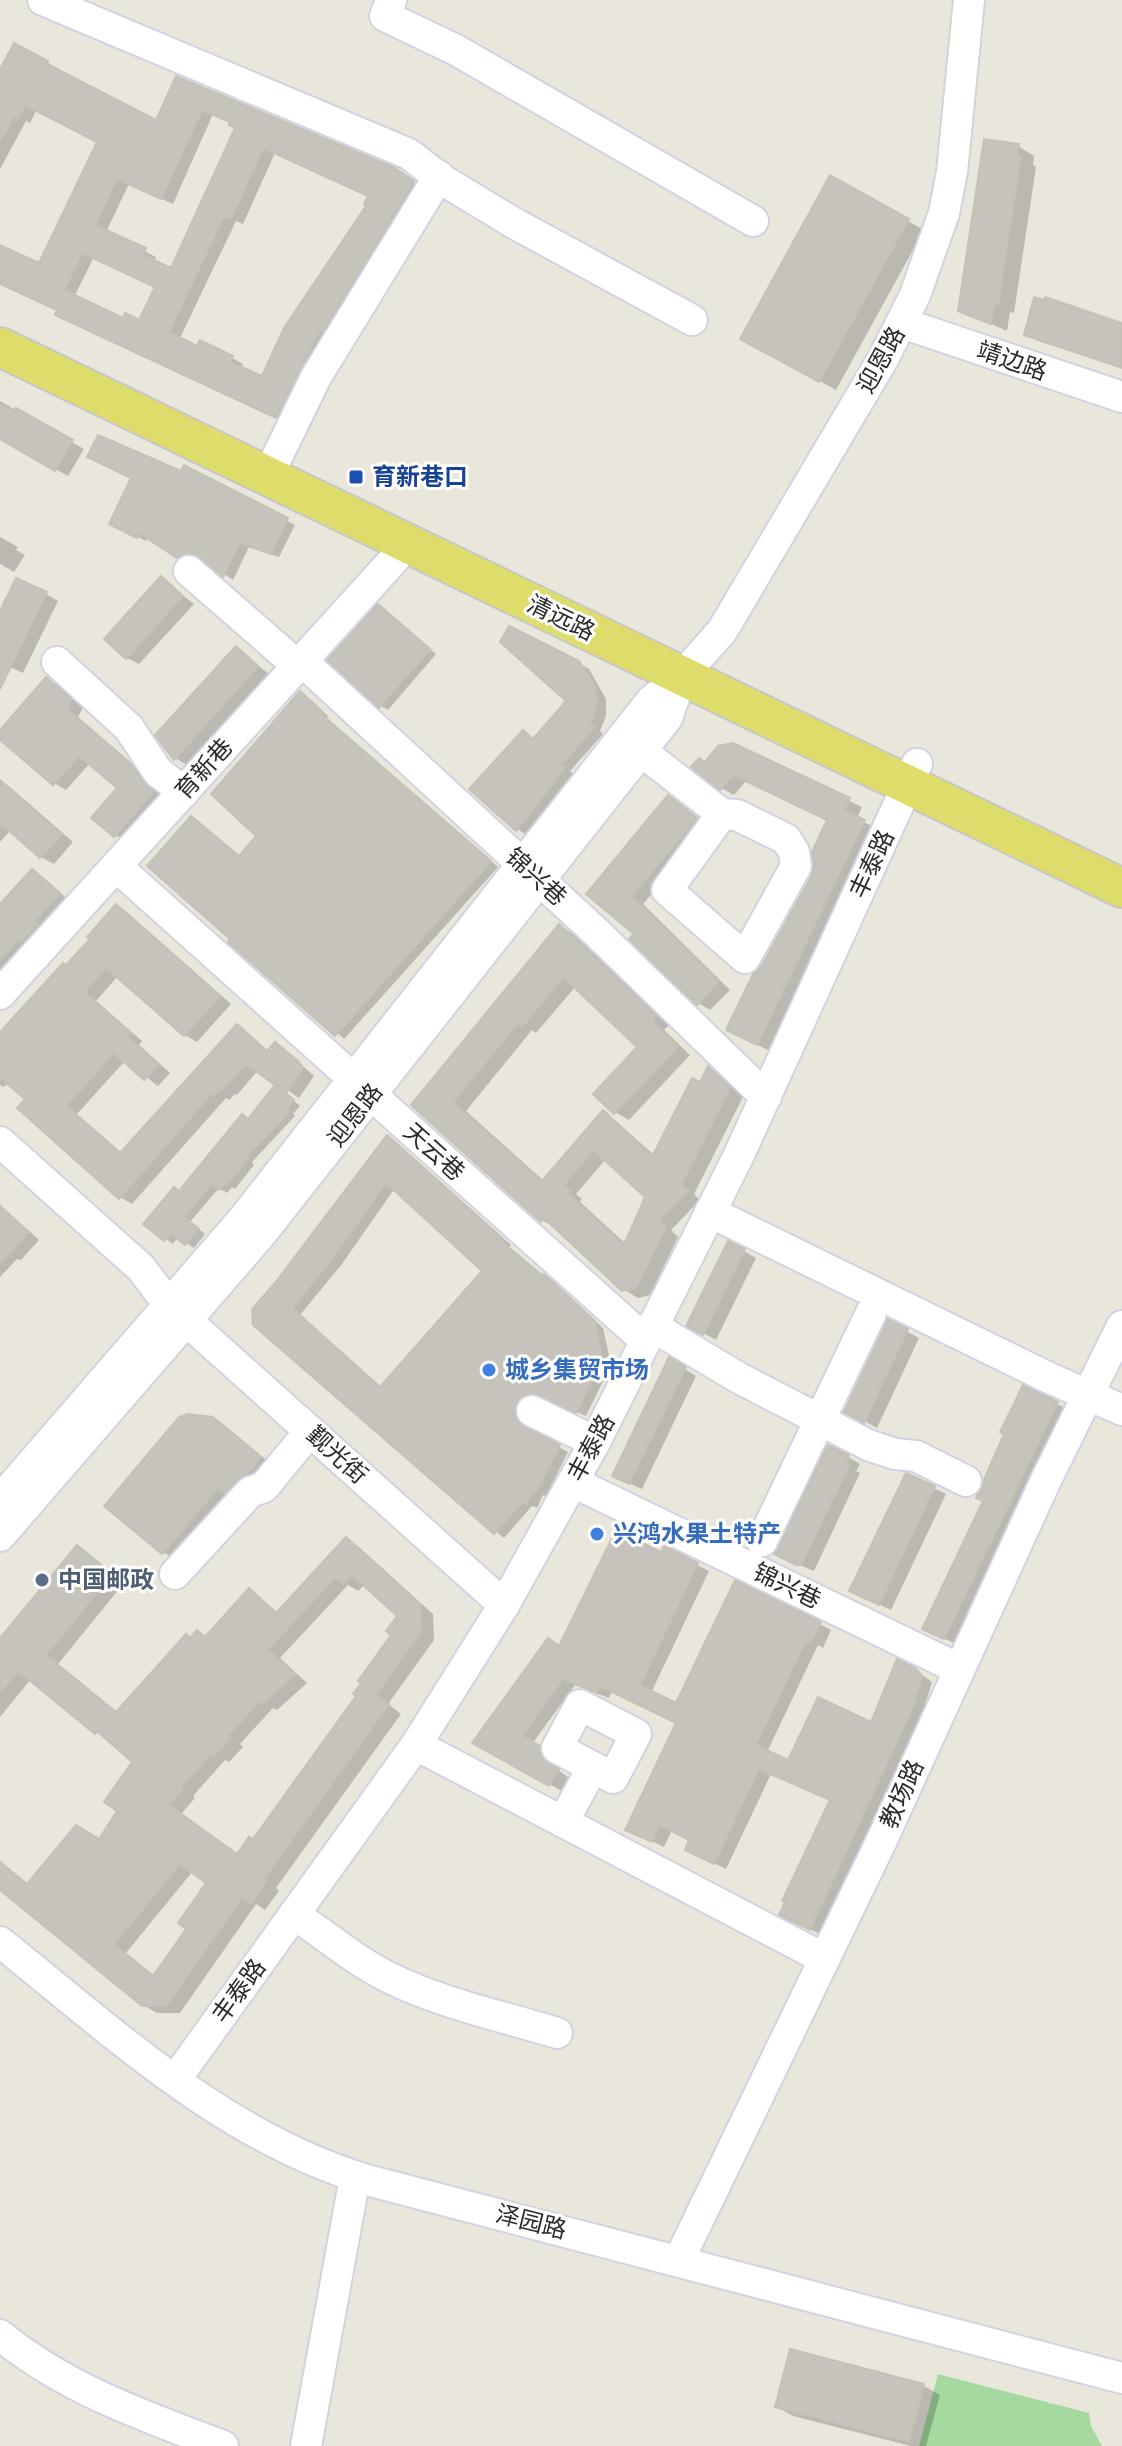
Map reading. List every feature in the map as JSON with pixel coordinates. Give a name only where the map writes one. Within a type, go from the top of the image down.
[{"type":"main road","name":"清远路","points":[[0,323],[277,457],[690,667],[913,774],[1122,888]]},
{"type":"main road","name":"清远路","points":[[0,347],[408,544],[690,667]]},
{"type":"main road","name":"清远路","points":[[913,774],[1122,861]]},
{"type":"street","points":[[43,0],[409,154],[512,222],[692,320]]},
{"type":"street","points":[[391,0],[385,16],[456,50],[753,221]]},
{"type":"street","name":"迎恩路","points":[[0,1500],[178,1313],[262,1233],[362,1087],[531,872],[651,701],[690,667],[722,631],[902,323],[928,263],[948,196],[969,0]]},
{"type":"street","points":[[277,457],[316,377],[439,176]]},
{"type":"street","name":"靖边路","points":[[902,323],[1122,397]]},
{"type":"street","name":"育新巷","points":[[0,994],[408,544]]},
{"type":"street","name":"锦兴巷","points":[[189,571],[300,664],[531,872],[766,1097]]},
{"type":"street","points":[[57,662],[129,728],[158,772],[184,792]]},
{"type":"street","name":"迎恩路","points":[[531,872],[667,718],[690,667]]},
{"type":"street","points":[[641,751],[722,814],[737,815],[786,839],[796,859],[796,866],[745,958],[667,890],[722,814]]},
{"type":"street","name":"丰泰路","points":[[175,2080],[416,1745],[504,1605],[595,1442],[710,1212],[766,1097],[913,774]]},
{"type":"street","name":"天云巷","points":[[116,866],[362,1087],[649,1333],[868,1445],[895,1454],[916,1456],[966,1481]]},
{"type":"street","name":"觐光街","points":[[0,1142],[141,1268],[178,1313],[504,1605]]},
{"type":"street","name":"觐光街","points":[[0,1167],[129,1282],[178,1313]]},
{"type":"street","points":[[710,1212],[1122,1410]]},
{"type":"street","name":"迎恩路","points":[[0,1536],[178,1313]]},
{"type":"street","points":[[762,1541],[871,1313]]},
{"type":"street","name":"教场路","points":[[679,2260],[881,1842],[959,1669],[1122,1326]]},
{"type":"street","points":[[532,1411],[595,1442]]},
{"type":"street","points":[[175,1574],[250,1492],[264,1487],[310,1431]]},
{"type":"street","name":"锦兴巷","points":[[573,1482],[959,1669]]},
{"type":"street","points":[[416,1745],[823,1958]]},
{"type":"street","points":[[563,1822],[593,1767]]},
{"type":"street","points":[[294,1914],[393,1980],[557,2033]]},
{"type":"street","name":"泽园路","points":[[0,1942],[175,2080],[242,2127],[275,2145],[355,2177],[1122,2378]]},
{"type":"street","points":[[306,2446],[355,2177]]},
{"type":"street","points":[[0,2335],[81,2389],[223,2446]]},
{"type":"green space","points":[[938,2374],[1089,2413],[1091,2426],[1102,2446],[919,2446]]},
{"type":"building","points":[[14,43],[48,61],[47,64],[156,120],[176,76],[393,167],[414,181],[323,331],[320,330],[276,418],[55,315],[57,310],[0,284],[0,245],[39,263],[97,142],[25,105],[18,118],[14,116],[0,142],[0,69]],"holes":[[[202,110],[230,122],[229,125],[235,128],[171,268],[143,255],[146,248],[95,225],[117,179],[161,199]],[[263,148],[368,196],[366,206],[284,328],[262,376],[230,362],[233,356],[200,340],[197,346],[169,332],[224,216],[231,219]],[[82,253],[155,287],[139,320],[125,313],[123,318],[64,290]]]},
{"type":"building","points":[[984,139],[1019,144],[1017,155],[1021,156],[998,305],[994,304],[991,324],[958,311]]},
{"type":"building","points":[[830,175],[909,219],[819,382],[740,339]]},
{"type":"building","points":[[1034,297],[1044,300],[1045,297],[1122,323],[1122,368],[1024,335]]},
{"type":"building","points":[[0,404],[14,412],[16,408],[73,440],[55,471],[0,439]]},
{"type":"building","points":[[98,435],[181,471],[184,465],[288,518],[271,554],[240,543],[223,577],[193,554],[177,558],[139,533],[137,538],[109,524],[131,478],[87,457]]},
{"type":"building","points":[[161,576],[183,596],[126,659],[104,639]]},
{"type":"building","points":[[16,578],[47,592],[0,689],[0,611]]},
{"type":"building","points":[[378,604],[430,649],[379,708],[327,660]]},
{"type":"building","points":[[509,626],[579,661],[594,684],[598,700],[591,724],[595,727],[561,765],[565,768],[516,831],[469,789],[523,730],[533,739],[566,701],[500,642]]},
{"type":"building","points":[[236,646],[258,666],[174,760],[155,735]]},
{"type":"building","points":[[46,677],[71,700],[67,709],[131,764],[143,782],[154,791],[114,837],[91,818],[117,788],[79,756],[53,785],[0,740],[0,730]]},
{"type":"building","points":[[300,691],[322,711],[320,713],[491,861],[335,1036],[147,866],[191,816],[239,856],[256,836],[211,794]]},
{"type":"building","points":[[733,743],[850,798],[844,810],[865,820],[757,1045],[726,1030],[753,974],[761,967],[812,875],[812,852],[827,820],[733,775],[720,790],[691,767],[699,758],[705,762],[718,746]]},
{"type":"building","points":[[0,780],[61,834],[40,858],[0,823]]},
{"type":"building","points":[[668,795],[697,818],[632,896],[719,982],[697,1005],[629,939],[634,934],[586,894]]},
{"type":"building","points":[[32,869],[60,893],[21,942],[18,940],[0,960],[0,904]]},
{"type":"building","points":[[116,904],[220,996],[184,1036],[106,968],[85,992],[131,1033],[128,1037],[159,1064],[144,1080],[114,1053],[66,1106],[120,1153],[237,1024],[267,1051],[275,1042],[303,1068],[286,1093],[246,1064],[223,1089],[215,1095],[213,1092],[119,1199],[17,1108],[25,1099],[0,1078],[0,1032],[63,963],[66,965],[90,939],[87,937]]},
{"type":"building","points":[[559,924],[657,1016],[652,1021],[678,1047],[614,1114],[593,1094],[637,1047],[563,977],[522,1027],[518,1023],[453,1102],[542,1181],[603,1110],[652,1157],[692,1078],[700,1082],[708,1066],[730,1088],[681,1185],[688,1191],[659,1221],[666,1227],[636,1288],[622,1291],[544,1218],[541,1222],[411,1105]],"holes":[[[593,1150],[645,1197],[624,1245],[567,1193],[570,1190],[564,1185]]]},
{"type":"building","points":[[275,1085],[294,1100],[287,1109],[290,1111],[246,1157],[248,1159],[226,1186],[224,1184],[219,1190],[211,1184],[184,1217],[199,1229],[185,1245],[171,1234],[164,1241],[143,1224],[174,1187],[179,1191],[242,1114],[248,1119]]},
{"type":"building","points":[[387,1135],[503,1239],[501,1241],[544,1274],[595,1321],[601,1354],[596,1365],[599,1366],[576,1413],[532,1393],[523,1396],[516,1404],[514,1413],[518,1422],[560,1445],[527,1504],[522,1502],[494,1534],[253,1325],[252,1309]],"holes":[[[386,1183],[482,1271],[380,1387],[292,1308],[332,1259]]]},
{"type":"building","points":[[0,1206],[29,1232],[0,1264]]},
{"type":"building","points":[[728,1241],[745,1249],[703,1335],[686,1326]]},
{"type":"building","points":[[888,1319],[908,1329],[864,1423],[844,1412]]},
{"type":"building","points":[[669,1357],[686,1367],[629,1484],[612,1476]]},
{"type":"building","points":[[1023,1385],[1058,1402],[944,1639],[922,1629],[983,1501],[976,1498],[1004,1434],[1000,1432]]},
{"type":"building","points":[[188,1414],[213,1417],[261,1457],[225,1493],[218,1488],[162,1554],[104,1506],[179,1417]]},
{"type":"building","points":[[828,1445],[849,1455],[845,1463],[850,1464],[801,1565],[796,1565],[774,1554]]},
{"type":"building","points":[[906,1473],[935,1486],[879,1605],[849,1591]]},
{"type":"building","points":[[616,1530],[661,1552],[664,1546],[698,1563],[640,1685],[676,1703],[735,1580],[821,1622],[811,1643],[806,1640],[756,1745],[788,1760],[818,1697],[871,1722],[897,1659],[921,1674],[914,1697],[917,1698],[810,1930],[779,1915],[785,1902],[782,1901],[830,1800],[759,1769],[714,1864],[685,1850],[689,1840],[660,1825],[652,1842],[625,1830],[676,1723],[600,1686],[597,1693],[563,1679],[522,1736],[540,1746],[542,1758],[559,1769],[549,1786],[472,1743],[548,1638],[559,1646]]},
{"type":"building","points":[[346,1537],[420,1604],[421,1632],[376,1695],[389,1704],[264,1879],[267,1881],[251,1904],[242,1898],[166,2006],[142,2006],[0,1890],[0,1862],[27,1884],[76,1825],[99,1839],[117,1811],[104,1802],[132,1762],[18,1671],[0,1693],[0,1638],[77,1545],[112,1574],[46,1655],[116,1712],[186,1634],[190,1638],[197,1630],[205,1637],[249,1588],[276,1613]],"holes":[[[352,1575],[397,1616],[386,1631],[391,1635],[358,1681],[361,1683],[353,1694],[356,1696],[253,1839],[249,1837],[237,1854],[169,1805],[211,1754],[214,1756],[231,1738],[228,1736],[259,1701],[262,1704],[295,1674],[268,1650],[335,1577],[343,1584]],[[180,1864],[206,1883],[178,1923],[186,1929],[153,1976],[114,1944]]]},
{"type":"building","points":[[790,2349],[924,2384],[909,2442],[775,2407]]},
{"type":"place","name":"育新巷口","points":[[356,477]]},
{"type":"place","name":"城乡集贸市场","points":[[489,1370]]},
{"type":"place","name":"兴鸿水果土特产","points":[[597,1534]]},
{"type":"place","name":"中国邮政","points":[[42,1580]]}]
